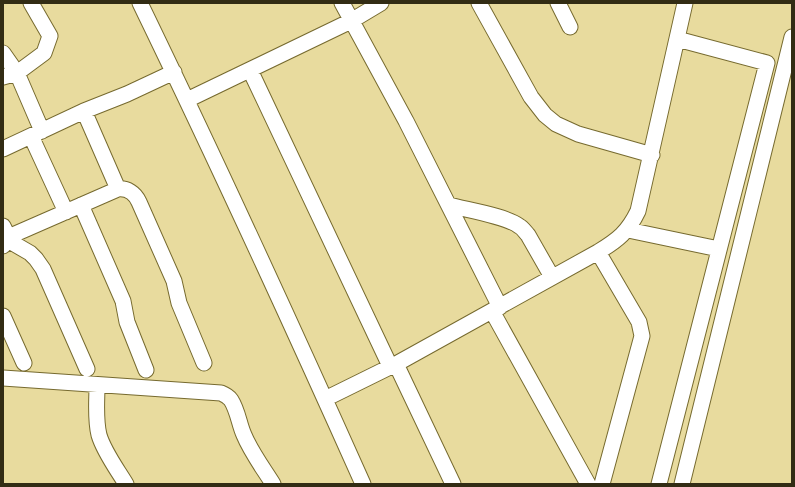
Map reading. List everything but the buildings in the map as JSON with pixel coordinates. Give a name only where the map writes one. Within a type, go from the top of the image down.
[{"type":"street","points":[[10,75],[44,53],[50,36],[31,3]]},
{"type":"street","points":[[140,3],[187,100],[325,399],[357,482]]},
{"type":"street","points":[[342,3],[406,121],[449,205],[496,309],[588,484]]},
{"type":"street","points":[[187,100],[351,21],[381,3]]},
{"type":"street","points":[[479,3],[531,98],[545,115],[561,127],[578,134],[652,155]]},
{"type":"street","points":[[558,3],[570,26]]},
{"type":"street","points":[[325,399],[393,365],[496,309],[552,276],[598,252],[628,230],[638,211],[652,155],[685,3]]},
{"type":"street","points":[[682,484],[792,37]]},
{"type":"street","points":[[659,484],[767,63],[677,39]]},
{"type":"street","points":[[3,54],[10,75],[36,133],[66,212]]},
{"type":"street","points":[[3,149],[84,111],[126,88],[172,69]]},
{"type":"street","points":[[250,70],[393,365],[453,484]]},
{"type":"street","points":[[84,111],[118,189]]},
{"type":"street","points":[[5,237],[118,189],[123,188],[130,191],[136,196],[139,202],[174,282],[179,304],[204,363]]},
{"type":"street","points":[[81,205],[123,301],[127,322],[146,370]]},
{"type":"street","points":[[449,205],[509,220],[518,225],[528,235],[552,276]]},
{"type":"street","points":[[628,230],[719,249]]},
{"type":"street","points":[[5,237],[16,246],[30,253],[43,269],[87,369]]},
{"type":"street","points":[[598,252],[638,322],[642,336],[602,484]]},
{"type":"street","points":[[3,316],[24,363]]},
{"type":"street","points":[[3,378],[215,392],[227,395],[235,408],[240,426],[247,441],[273,484]]},
{"type":"street","points":[[97,385],[99,436],[126,484]]}]
